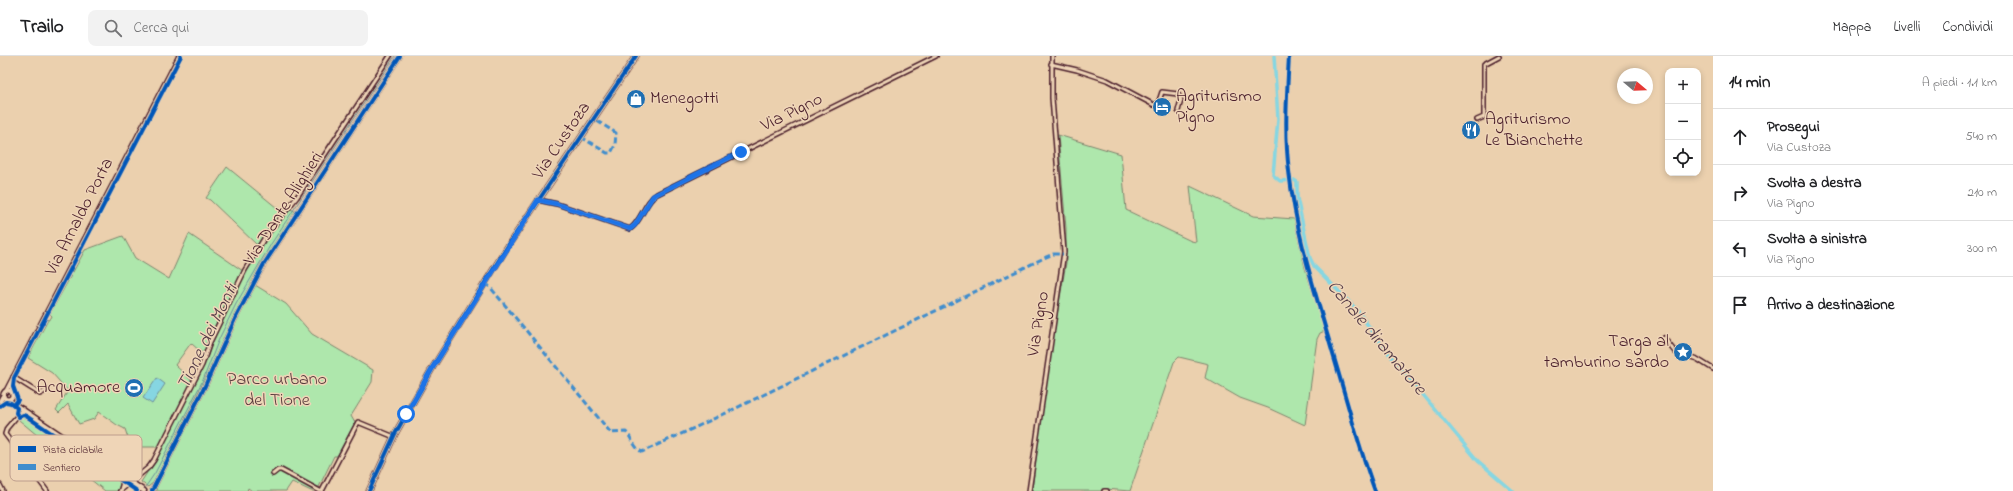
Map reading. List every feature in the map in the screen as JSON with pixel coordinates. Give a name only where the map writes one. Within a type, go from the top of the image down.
[{"type":"main road","name":"Via Custoza","points":[[369,491],[414,398],[538,200],[636,56]]},
{"type":"main road","points":[[23,409],[13,394],[5,392],[7,399],[61,435]]},
{"type":"main road","name":"Via Arnaldo Porta","points":[[0,402],[5,392]]},
{"type":"main road","name":"Via Arnaldo Porta","points":[[0,402],[13,394]]},
{"type":"main road","points":[[131,482],[144,491]]},
{"type":"street","name":"Via Arnaldo Porta","points":[[5,392],[179,56]]},
{"type":"street","points":[[142,473],[154,460],[202,365],[210,342],[245,270],[265,237],[285,214],[390,56]]},
{"type":"street","name":"Via Dante Alighieri","points":[[152,491],[204,388],[235,319],[264,264],[400,56]]},
{"type":"street","name":"Via Pigno","points":[[538,200],[557,204],[630,229],[635,225],[651,199],[657,194],[936,56]]},
{"type":"street","name":"Via Pigno","points":[[1029,491],[1064,252],[1051,64],[1052,56]]},
{"type":"street","points":[[1477,120],[1484,117],[1484,64],[1499,56]]},
{"type":"street","points":[[1051,64],[1077,70],[1107,80],[1154,105],[1158,104],[1162,92],[1178,94],[1181,100],[1178,111]]},
{"type":"street","points":[[1664,338],[1675,352],[1697,359],[1713,369]]},
{"type":"street","points":[[12,378],[40,394],[47,390]]},
{"type":"street","points":[[12,378],[13,394]]},
{"type":"street","points":[[10,441],[5,434],[7,428],[23,409]]},
{"type":"street","points":[[273,474],[278,470],[281,470],[321,491],[358,422],[392,436]]},
{"type":"street","points":[[40,481],[47,491]]},
{"type":"street","points":[[120,491],[123,481]]},
{"type":"street","points":[[120,491],[131,482]]},
{"type":"street","points":[[0,485],[3,491]]},
{"type":"green space","points":[[1058,135],[1121,154],[1126,210],[1191,241],[1196,242],[1190,186],[1253,216],[1294,219],[1305,268],[1325,331],[1320,333],[1317,339],[1305,425],[1268,408],[1240,398],[1205,378],[1208,364],[1179,357],[1174,362],[1130,491],[1105,489],[1100,491],[1032,491],[1044,390],[1066,263],[1066,228]]},
{"type":"green space","points":[[227,167],[282,212],[257,245],[210,200],[206,198]]},
{"type":"green space","points":[[291,209],[296,212],[268,256],[234,316],[207,375],[154,482],[148,487],[141,482],[159,453],[187,397],[200,375],[221,323],[240,282],[263,244]]},
{"type":"green space","points":[[189,234],[243,271],[218,319],[203,354],[191,343],[175,365],[192,381],[159,447],[142,447],[142,435],[127,435],[125,429],[99,412],[94,419],[79,424],[68,404],[59,413],[56,410],[68,391],[52,373],[28,358],[48,320],[51,318],[52,316],[50,314],[85,250],[123,236],[135,258],[169,279]]},
{"type":"green space","name":"Parco urbano del Tione","points":[[255,285],[286,304],[312,334],[373,370],[372,382],[351,416],[355,423],[337,456],[334,456],[317,491],[311,491],[292,482],[286,491],[252,491],[248,488],[247,491],[156,491],[157,483],[238,316]]},
{"type":"green space","points":[[26,416],[54,435],[37,435],[19,420]]},
{"type":"green space","points":[[92,481],[119,481],[120,485],[117,491],[105,491]]},
{"type":"water","points":[[157,378],[165,384],[152,404],[143,398]]},
{"type":"waterway","name":"Tione dei Monti","points":[[144,489],[155,473],[203,380],[219,339],[236,304],[271,244],[395,56]]},
{"type":"waterway","name":"Canale diramatore","points":[[1274,56],[1278,119],[1273,175],[1280,181],[1294,180],[1297,182],[1297,198],[1310,258],[1314,266],[1357,310],[1385,349],[1478,461],[1513,491]]},
{"type":"marked path","points":[[581,137],[607,153],[611,153],[615,145],[616,133],[594,119]]},
{"type":"marked path","points":[[485,283],[490,287],[611,433],[626,432],[637,448],[642,452],[722,415],[1044,258],[1053,254],[1063,254]]},
{"type":"cycle path","points":[[14,405],[18,400],[13,386],[14,378],[181,56]]},
{"type":"cycle path","points":[[152,491],[204,388],[235,319],[264,264],[400,56]]},
{"type":"cycle path","points":[[369,491],[395,434],[433,367],[511,241],[636,56]]},
{"type":"cycle path","points":[[1289,56],[1286,114],[1287,157],[1292,195],[1314,290],[1359,443],[1375,491]]},
{"type":"cycle path","points":[[0,406],[6,402],[11,403],[17,408],[16,413],[19,417],[23,415],[26,416],[54,435]]},
{"type":"cycle path","points":[[122,481],[137,491]]},
{"type":"place","name":"Menegotti","points":[[636,99]]},
{"type":"place","name":"Agriturismo Pigno","points":[[1162,107]]},
{"type":"place","name":"Agriturismo Le Bianchette","points":[[1471,130]]},
{"type":"place","name":"Targa al tamburino sardo","points":[[1683,352]]},
{"type":"place","name":"Acquamore","points":[[134,388]]},
{"type":"route","points":[[406,414],[433,367],[538,200],[557,204],[623,228],[630,229],[633,228],[653,196],[741,152]]}]
